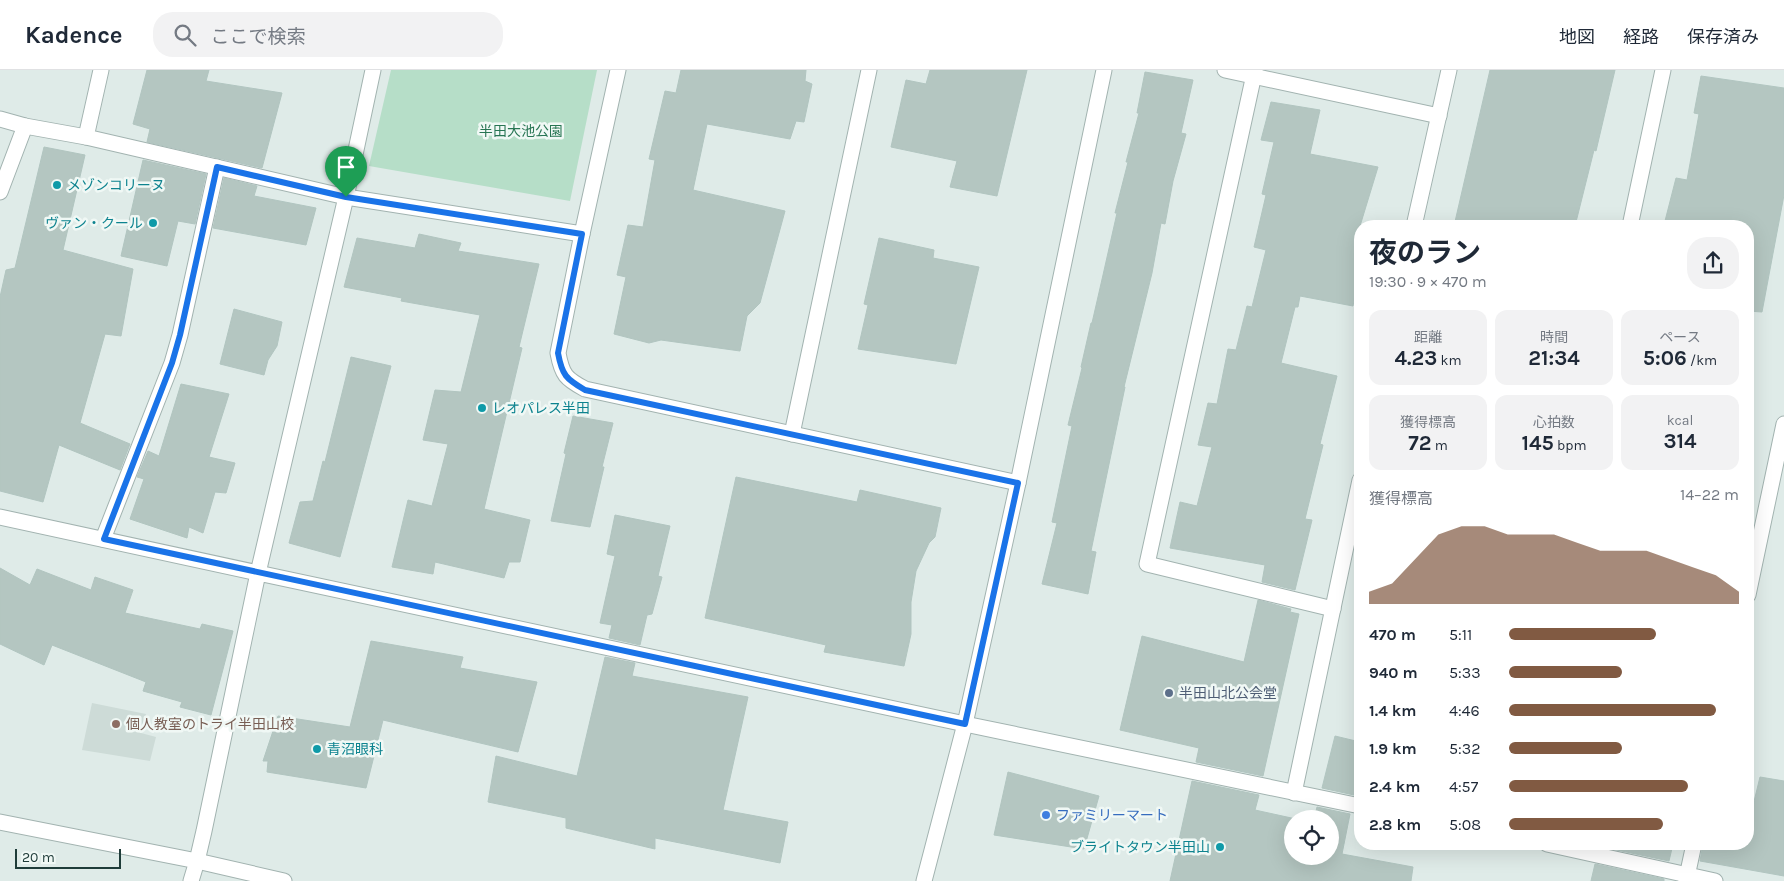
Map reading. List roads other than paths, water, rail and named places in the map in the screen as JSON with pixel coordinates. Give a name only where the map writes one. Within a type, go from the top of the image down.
[{"type":"street","points":[[86,137],[100,70]]},
{"type":"street","points":[[191,881],[197,861],[258,573],[346,197],[373,70]]},
{"type":"street","points":[[618,70],[558,353],[561,367],[570,381],[585,390],[1018,483]]},
{"type":"street","points":[[792,434],[869,70]]},
{"type":"street","points":[[924,881],[965,724],[1018,483],[1104,70]]},
{"type":"street","points":[[1225,70],[1254,73],[1439,116]]},
{"type":"street","points":[[1415,220],[1449,70]]},
{"type":"street","points":[[1631,220],[1663,70]]},
{"type":"street","points":[[1254,73],[1147,564],[1333,609]]},
{"type":"street","points":[[0,119],[346,197],[582,234]]},
{"type":"street","points":[[0,192],[25,126]]},
{"type":"street","points":[[104,539],[172,363],[180,335],[217,167]]},
{"type":"street","points":[[1754,564],[1784,424]]},
{"type":"street","points":[[1294,793],[1354,509]]},
{"type":"street","points":[[0,517],[965,724],[1354,805]]},
{"type":"street","points":[[0,822],[197,861],[284,881]]},
{"type":"street","points":[[1572,850],[1687,878],[1715,881]]},
{"type":"street","points":[[1687,878],[1693,850]]},
{"type":"place","name":"メゾンコリーヌ","points":[[57,185]]},
{"type":"place","name":"ヴァン・クール","points":[[153,223]]},
{"type":"place","name":"レオパレス半田","points":[[482,408]]},
{"type":"place","name":"半田山北公会堂","points":[[1169,693]]},
{"type":"place","name":"個人教室のトライ半田山校","points":[[116,724]]},
{"type":"place","name":"青沼眼科","points":[[317,749]]},
{"type":"place","name":"ファミリーマート","points":[[1046,815]]},
{"type":"place","name":"ブライトタウン半田山","points":[[1220,847]]},
{"type":"park label","name":"半田大池公園","points":[[521,131]]}]
